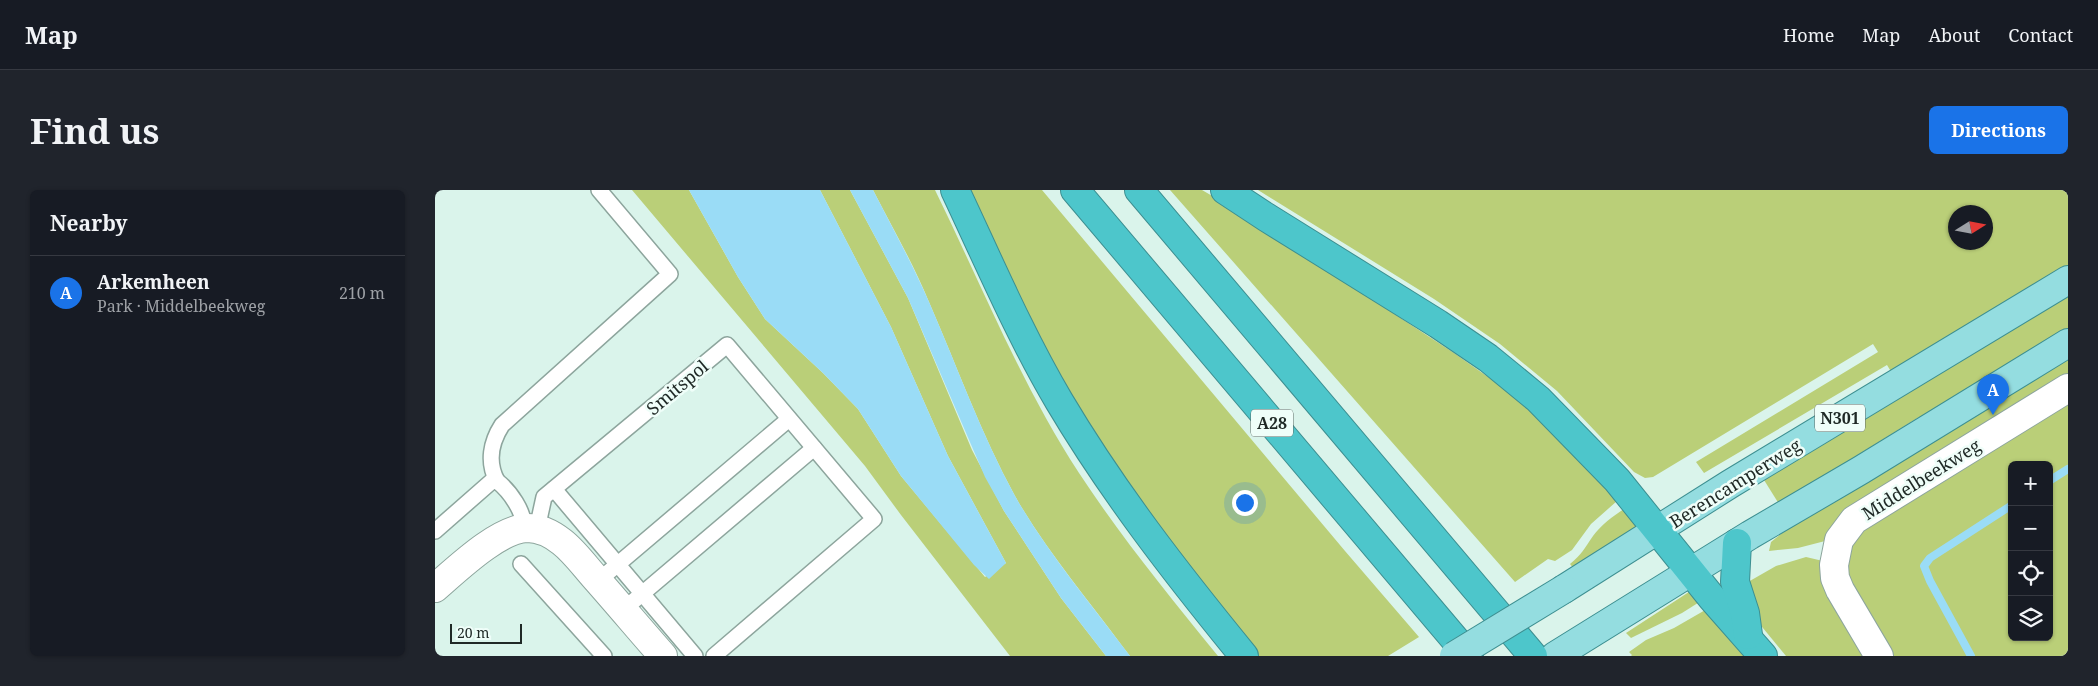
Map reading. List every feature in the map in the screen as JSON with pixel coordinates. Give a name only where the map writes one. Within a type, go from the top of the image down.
[{"type":"highway","points":[[955,190],[1059,400],[1104,473],[1176,572],[1244,656]]},
{"type":"highway","name":"A28","points":[[1075,190],[1469,656]]},
{"type":"highway","name":"A28","points":[[1139,190],[1533,656]]},
{"type":"highway","points":[[1225,190],[1265,218],[1380,286],[1488,358],[1538,399],[1580,440],[1626,490],[1657,531],[1756,648]]},
{"type":"highway","points":[[1737,544],[1735,582],[1756,648]]},
{"type":"main road","name":"Berencamperweg","points":[[1454,656],[1731,484],[2068,280]]},
{"type":"main road","points":[[1555,656],[2068,343]]},
{"type":"street","name":"Middelbeekweg","points":[[1879,656],[1840,590],[1835,578],[1834,565],[1839,540],[1854,520],[2068,388]]},
{"type":"street","points":[[435,588],[483,548],[511,532],[531,528],[549,533],[608,573],[633,602],[663,656]]},
{"type":"lane","points":[[531,528],[493,474],[491,456],[495,436],[502,424],[670,274],[599,190]]},
{"type":"lane","name":"Smitspol","points":[[531,528],[545,497],[727,345],[874,519],[714,656]]},
{"type":"lane","points":[[554,489],[608,573],[789,419]]},
{"type":"lane","points":[[695,656],[633,602],[814,448]]},
{"type":"lane","points":[[435,531],[492,481],[497,481]]},
{"type":"lane","points":[[521,564],[604,656]]},
{"type":"green space","points":[[632,190],[689,190],[738,277],[765,319],[823,373],[858,409],[901,476],[985,577],[1006,563],[948,456],[891,327],[820,190],[850,190],[908,298],[972,450],[1004,511],[1061,598],[1106,656],[1010,656],[865,466]]},
{"type":"green space","points":[[873,190],[935,190],[1020,369],[1058,439],[1112,520],[1218,656],[1130,656],[1067,573],[1039,535],[1015,496],[980,424],[923,288]]},
{"type":"green space","points":[[964,190],[1042,190],[1419,637],[1388,656],[1253,656],[1078,418]]},
{"type":"green space","points":[[1170,190],[1202,190],[1454,353],[1515,396],[1567,444],[1617,501],[1591,524],[1572,550],[1555,561],[1548,559],[1515,582]]},
{"type":"green space","points":[[1258,190],[2068,190],[2068,656],[1885,656],[1829,540],[1798,548],[1769,551],[1771,542],[1782,533],[1934,440],[1919,417],[1779,504],[1764,480],[1904,393],[1887,365],[1704,473],[1696,462],[1878,352],[1873,344],[1653,477],[1645,478],[1634,472],[1557,391],[1500,344],[1434,299]]},
{"type":"green space","points":[[1624,509],[1637,527],[1574,569],[1570,564],[1596,532],[1607,521]]},
{"type":"green space","points":[[1806,557],[1823,561],[1869,656],[1786,656],[1758,622],[1748,582],[1776,566]]},
{"type":"green space","points":[[1692,590],[1701,601],[1682,613],[1631,638],[1626,633]]},
{"type":"green space","points":[[1707,609],[1745,656],[1631,656],[1629,652],[1646,640],[1674,628]]},
{"type":"water","points":[[689,190],[820,190],[891,327],[948,456],[1006,563],[989,579],[974,565],[901,476],[858,409],[823,373],[765,319],[738,277]]},
{"type":"water","points":[[850,190],[873,190],[922,288],[980,424],[1015,496],[1055,558],[1130,656],[1106,656],[1061,598],[1004,511],[985,477],[908,298]]},
{"type":"waterway","points":[[2053,478],[2068,469]]},
{"type":"waterway","points":[[1971,656],[1930,581],[1924,566],[1930,558],[2010,506]]},
{"type":"place","name":"Arkemheen","points":[[1993,415]]}]
